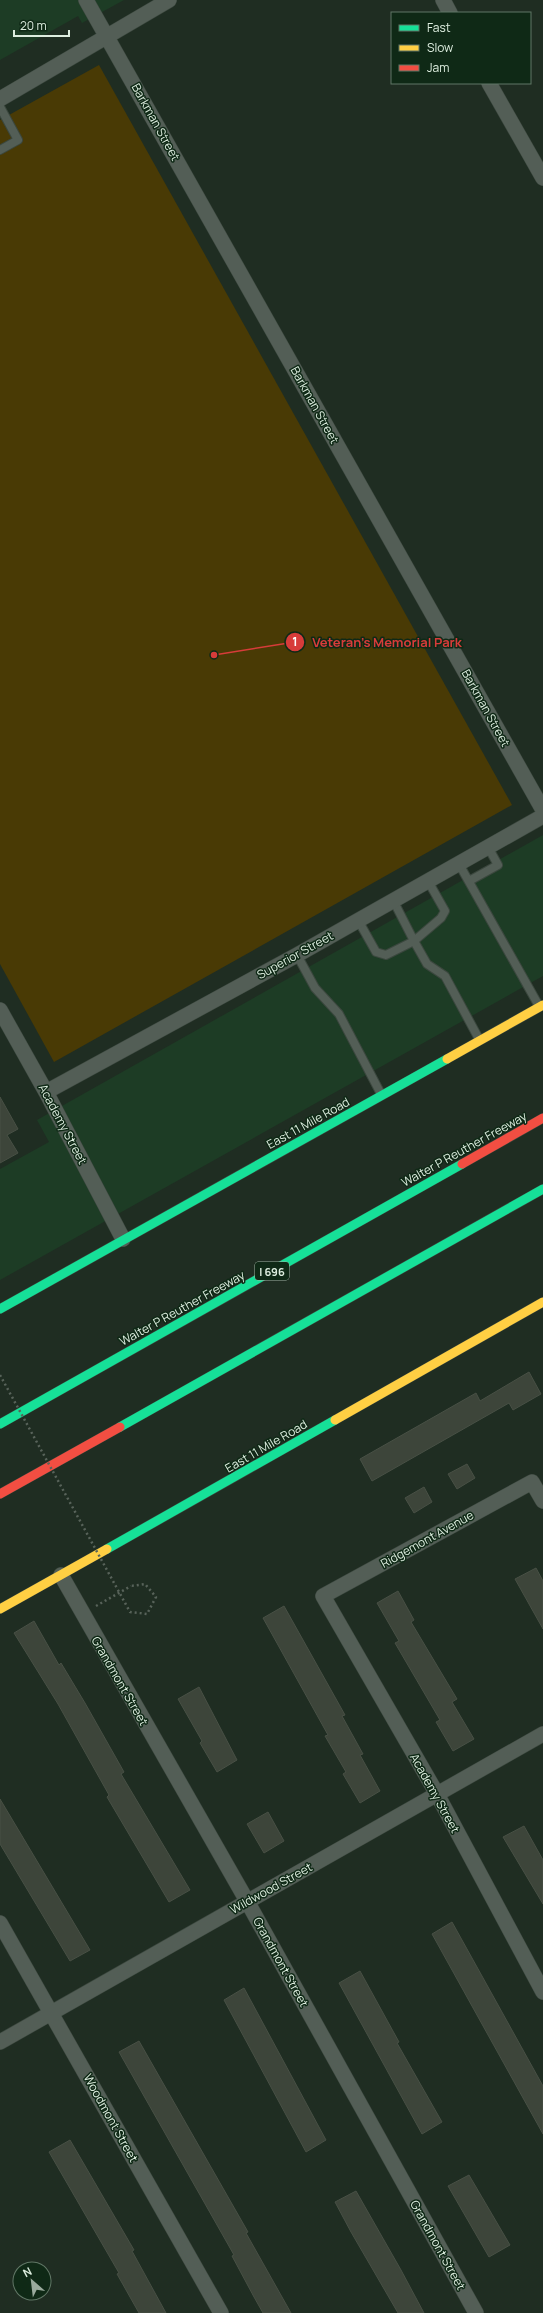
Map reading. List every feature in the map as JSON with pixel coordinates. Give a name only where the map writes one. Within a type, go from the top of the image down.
[{"type":"main road","name":"East 11 Mile Road","points":[[0,1309],[541,1006]]},
{"type":"main road","name":"Walter P Reuther Freeway","points":[[0,1424],[543,1118]]},
{"type":"main road","points":[[0,1494],[543,1189]]},
{"type":"main road","name":"East 11 Mile Road","points":[[0,1609],[543,1302]]},
{"type":"street","name":"Barkman Street","points":[[86,0],[543,810]]},
{"type":"street","points":[[0,98],[168,0]]},
{"type":"street","points":[[443,0],[449,12]]},
{"type":"street","points":[[490,84],[543,178]]},
{"type":"street","name":"Superior Street","points":[[46,1092],[297,955],[543,816]]},
{"type":"street","name":"Academy Street","points":[[0,1010],[46,1092],[123,1239]]},
{"type":"street","name":"Ridgemont Avenue","points":[[323,1596],[532,1482],[543,1501]]},
{"type":"street","name":"Grandmont Street","points":[[61,1575],[247,1901],[476,2313]]},
{"type":"street","name":"Academy Street","points":[[323,1596],[437,1794],[543,1992]]},
{"type":"street","name":"Wildwood Street","points":[[0,2042],[543,1734]]},
{"type":"street","name":"Woodmont Street","points":[[0,1923],[221,2313]]},
{"type":"lane","points":[[0,107],[18,140],[0,150]]},
{"type":"lane","points":[[469,881],[498,865],[488,847]]},
{"type":"lane","points":[[459,864],[541,1006]]},
{"type":"lane","points":[[358,920],[376,952],[386,955],[414,941],[441,918],[445,911],[428,881]]},
{"type":"lane","points":[[393,900],[427,964],[445,976],[480,1040]]},
{"type":"lane","points":[[297,955],[315,988],[339,1014],[382,1095]]},
{"type":"path","points":[[0,1376],[110,1575],[118,1589],[122,1596],[130,1612],[147,1614],[156,1597],[145,1584],[131,1586],[125,1590],[119,1593],[82,1614]]},
{"type":"shaded area","points":[[0,0],[124,0],[82,23],[78,16],[0,60]]},
{"type":"shaded area","points":[[99,65],[512,805],[54,1062],[0,964],[0,120]]},
{"type":"shaded area","points":[[543,835],[543,976],[0,1280],[0,1169],[49,1142],[37,1120]]},
{"type":"building","points":[[0,1097],[18,1129],[7,1135],[18,1153],[0,1163]]},
{"type":"building","points":[[529,1372],[541,1394],[513,1410],[509,1403],[372,1481],[360,1459],[476,1393],[480,1401]]},
{"type":"building","points":[[467,1464],[475,1478],[457,1489],[448,1474]]},
{"type":"building","points":[[424,1487],[432,1502],[414,1513],[405,1498]]},
{"type":"building","points":[[536,1568],[543,1581],[543,1629],[515,1579]]},
{"type":"building","points":[[398,1591],[414,1620],[411,1622],[457,1699],[452,1702],[474,1739],[453,1751],[436,1722],[440,1720],[395,1643],[399,1641],[377,1603]]},
{"type":"building","points":[[284,1606],[345,1715],[342,1716],[363,1754],[360,1755],[380,1791],[360,1803],[343,1774],[346,1772],[325,1736],[328,1735],[263,1618]]},
{"type":"building","points":[[34,1621],[59,1665],[61,1663],[85,1703],[124,1772],[121,1774],[190,1890],[169,1902],[107,1797],[109,1795],[58,1704],[14,1633]]},
{"type":"building","points":[[199,1687],[237,1760],[217,1772],[200,1743],[202,1741],[178,1699]]},
{"type":"building","points":[[0,1799],[90,1950],[70,1961],[0,1844]]},
{"type":"building","points":[[268,1812],[284,1841],[264,1853],[247,1824]]},
{"type":"building","points":[[524,1826],[543,1860],[543,1904],[503,1837]]},
{"type":"building","points":[[452,1922],[543,2086],[543,2134],[432,1934]]},
{"type":"building","points":[[360,1971],[399,2042],[397,2043],[442,2122],[422,2134],[339,1983]]},
{"type":"building","points":[[244,1988],[326,2140],[306,2152],[224,2000]]},
{"type":"building","points":[[139,2041],[248,2232],[246,2233],[291,2313],[263,2313],[254,2297],[232,2256],[234,2255],[119,2052]]},
{"type":"building","points":[[70,2140],[134,2250],[132,2251],[166,2313],[139,2313],[117,2274],[119,2273],[49,2152]]},
{"type":"building","points":[[469,2175],[510,2245],[489,2257],[448,2186]]},
{"type":"building","points":[[356,2191],[424,2313],[398,2313],[351,2232],[335,2202]]},
{"type":"traffic: fast","points":[[0,1309],[447,1059]]},
{"type":"traffic: fast","points":[[0,1424],[462,1164]]},
{"type":"traffic: fast","points":[[120,1427],[543,1189]]},
{"type":"traffic: fast","points":[[107,1549],[335,1420]]},
{"type":"traffic: slow","points":[[447,1059],[543,1005]]},
{"type":"traffic: slow","points":[[335,1420],[543,1302]]},
{"type":"traffic: slow","points":[[0,1609],[107,1549]]},
{"type":"traffic: jam","points":[[462,1164],[543,1118]]},
{"type":"traffic: jam","points":[[0,1494],[120,1427]]},
{"type":"place","name":"Veteran's Memorial Park","points":[[214,655]]}]
